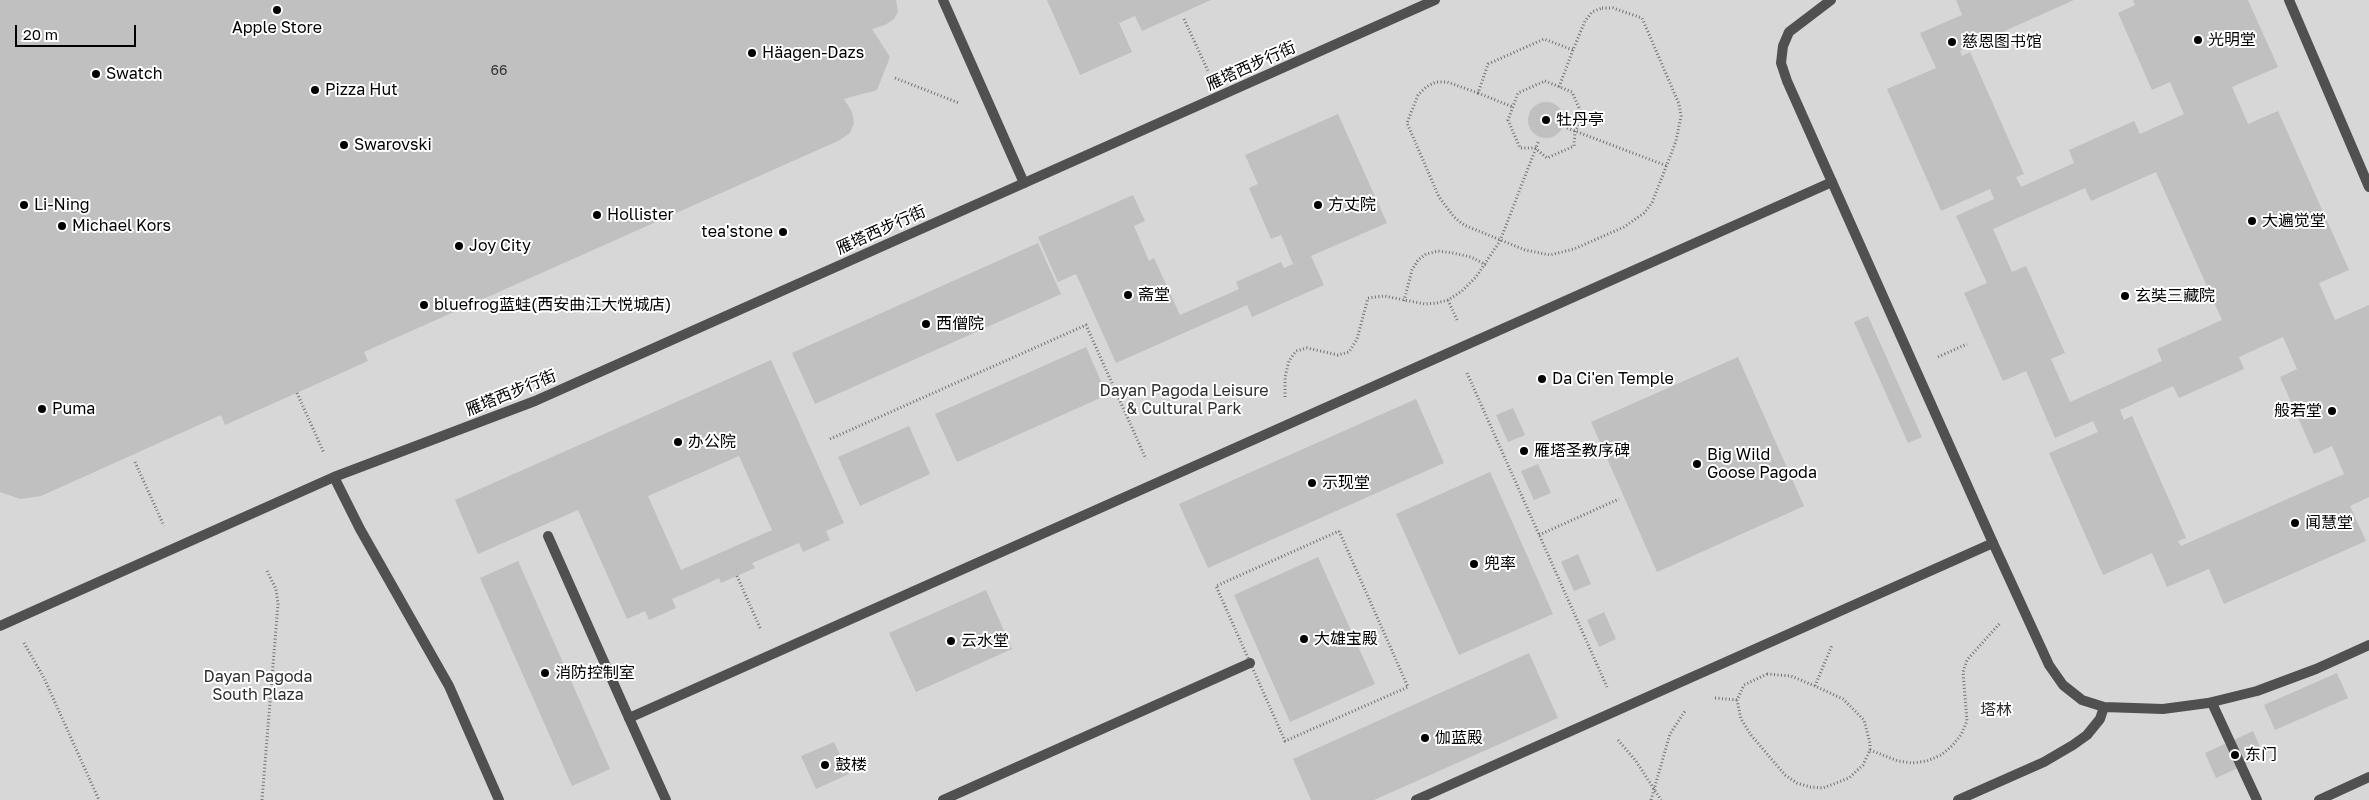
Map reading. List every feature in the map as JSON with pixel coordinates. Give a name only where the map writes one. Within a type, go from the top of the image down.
[{"type":"street","points":[[943,0],[1024,183]]},
{"type":"street","name":"雁塔西步行街","points":[[5,624],[334,477],[535,401],[1435,0]]},
{"type":"street","points":[[1831,0],[1789,32],[1783,46],[1781,63],[1832,182],[2020,603],[2049,665],[2063,685],[2082,700],[2104,707],[2163,709],[2212,703],[2257,691],[2316,669],[2369,645]]},
{"type":"street","points":[[2289,0],[2369,187]]},
{"type":"street","points":[[629,718],[1832,182]]},
{"type":"street","points":[[334,477],[360,529],[449,686],[499,800]]},
{"type":"street","points":[[548,536],[666,800]]},
{"type":"street","points":[[1416,800],[1993,543]]},
{"type":"street","points":[[943,800],[1250,663]]},
{"type":"street","points":[[2212,703],[2257,800]]},
{"type":"street","points":[[1958,800],[2044,762],[2073,745],[2087,735],[2100,719],[2104,707]]},
{"type":"street","points":[[2319,800],[2369,776]]},
{"type":"path","points":[[1513,107],[1447,82],[1430,84],[1418,95],[1407,123],[1446,208],[1464,225],[1500,241],[1538,254],[1563,253],[1591,242],[1624,227],[1644,213],[1652,203],[1680,129],[1679,104],[1642,18],[1613,8],[1597,10],[1585,21],[1559,87]]},
{"type":"path","points":[[1184,19],[1219,96]]},
{"type":"path","points":[[1478,93],[1488,64],[1544,39],[1573,50]]},
{"type":"path","points":[[895,78],[995,117]]},
{"type":"path","points":[[1545,81],[1559,87],[1572,92],[1584,119],[1575,131],[1574,146],[1547,158],[1535,148],[1520,148],[1508,120],[1518,93],[1545,81]]},
{"type":"path","points":[[1567,128],[1667,166]]},
{"type":"path","points":[[1287,424],[1285,377],[1289,360],[1296,351],[1307,348],[1338,355],[1349,352],[1357,339],[1368,298],[1384,296],[1425,304],[1448,300],[1462,291],[1486,265],[1500,241],[1539,140]]},
{"type":"path","points":[[1404,301],[1412,270],[1418,260],[1426,254],[1438,251],[1452,253],[1471,258],[1486,265]]},
{"type":"path","points":[[830,439],[1086,325],[1156,483]]},
{"type":"path","points":[[1456,349],[1617,711]]},
{"type":"path","points":[[297,393],[334,477]]},
{"type":"path","points":[[135,462],[174,548]]},
{"type":"path","points":[[1539,535],[1619,499]]},
{"type":"path","points":[[1338,531],[1408,687],[1285,741],[1250,663],[1216,586],[1338,531]]},
{"type":"path","points":[[262,800],[278,604],[276,590],[267,570]]},
{"type":"path","points":[[737,576],[772,654]]},
{"type":"path","points":[[1870,750],[1898,761],[1912,763],[1927,761],[1941,755],[1952,746],[1961,735],[1966,722],[1963,672],[1966,660],[1983,639],[2020,603]]},
{"type":"path","points":[[1815,686],[1824,668],[1842,610]]},
{"type":"path","points":[[5,624],[44,678],[99,800]]},
{"type":"path","points":[[1766,674],[1791,676],[1843,699],[1854,709],[1867,727],[1870,750],[1863,765],[1849,778],[1836,784],[1817,788],[1797,783],[1779,770],[1751,735],[1742,719],[1737,700],[1744,685],[1766,674]]},
{"type":"path","points":[[1711,698],[1724,697],[1737,700]]},
{"type":"path","points":[[1651,800],[1670,734],[1678,719],[1688,708]]},
{"type":"path","points":[[1599,719],[1636,761],[1661,800]]},
{"type":"green space","name":"Dayan Pagoda Leisure & Cultural Park","points":[[0,0],[2369,0],[2369,800],[0,800]]},
{"type":"building","points":[[0,0],[896,0],[898,12],[894,19],[885,25],[872,29],[890,57],[877,90],[844,99],[852,112],[854,123],[850,133],[838,141],[364,352],[368,361],[225,425],[221,415],[41,496],[20,499],[0,492]]},
{"type":"building","points":[[1047,0],[1211,0],[1142,31],[1135,16],[1119,23],[1132,52],[1080,75]]},
{"type":"building","points":[[1956,0],[2074,0],[1960,51],[1962,56],[1970,52],[2024,174],[2016,177],[2021,187],[2074,163],[2069,150],[2134,121],[2140,134],[2184,114],[2170,82],[2152,90],[2118,13],[2135,5],[2133,0],[2248,0],[2278,67],[2232,87],[2248,124],[2278,111],[2349,270],[2319,283],[2335,320],[2369,305],[2369,497],[2350,506],[2366,541],[2224,604],[2209,569],[2167,587],[2152,553],[2103,575],[2049,453],[2098,432],[2093,421],[2055,438],[2026,371],[2003,381],[1964,293],[1987,283],[1956,216],[1994,199],[1990,189],[1941,211],[1887,89],[1936,68],[1920,33],[1962,15]],"holes":[[[2156,172],[2222,320],[2157,349],[2162,361],[2070,402],[2051,359],[2065,353],[2026,266],[2012,272],[1993,229],[2085,188],[2091,201]],[[2283,337],[2297,369],[2280,377],[2314,454],[2332,446],[2344,474],[2181,546],[2178,541],[2186,538],[2132,416],[2124,420],[2120,410],[2173,386],[2179,398],[2244,369],[2239,357]]]},
{"type":"building","name":"牡丹亭","points":[[1546,102],[1553,103],[1559,107],[1563,113],[1563,127],[1559,133],[1553,137],[1546,138],[1539,137],[1533,133],[1529,127],[1528,120],[1529,113],[1533,107],[1539,103]]},
{"type":"building","points":[[1338,114],[1387,223],[1311,256],[1324,285],[1252,317],[1247,305],[1116,363],[1076,274],[1058,282],[1038,237],[1133,195],[1145,221],[1134,226],[1149,261],[1154,258],[1180,315],[1239,289],[1236,282],[1281,262],[1284,268],[1293,264],[1281,235],[1271,239],[1249,188],[1258,184],[1245,155]]},
{"type":"building","name":"西僧院","points":[[1038,243],[1061,294],[815,404],[792,353]]},
{"type":"building","points":[[1868,316],[1922,437],[1908,443],[1854,322]]},
{"type":"building","points":[[1086,347],[1107,395],[957,462],[935,414]]},
{"type":"building","name":"Big Wild Goose Pagoda","points":[[1738,357],[1804,506],[1657,572],[1591,422]]},
{"type":"building","points":[[771,360],[844,523],[826,531],[830,540],[803,552],[799,543],[752,563],[755,568],[721,583],[719,578],[672,599],[676,608],[649,620],[645,611],[627,619],[578,510],[478,554],[455,500]],"holes":[[[739,456],[772,530],[681,570],[648,496]]]},
{"type":"building","name":"示现堂","points":[[1416,399],[1444,463],[1208,568],[1179,504]]},
{"type":"building","points":[[1513,408],[1525,435],[1508,442],[1496,415]]},
{"type":"building","points":[[909,426],[930,474],[860,506],[838,457]]},
{"type":"building","points":[[1538,464],[1551,493],[1534,500],[1521,471]]},
{"type":"building","name":"兜率","points":[[1490,472],[1553,614],[1459,655],[1396,514]]},
{"type":"building","points":[[1578,554],[1591,584],[1574,591],[1561,562]]},
{"type":"building","name":"大雄宝殿","points":[[1318,557],[1375,684],[1290,722],[1234,595]]},
{"type":"building","name":"消防控制室","points":[[518,561],[610,769],[572,786],[480,578]]},
{"type":"building","name":"云水堂","points":[[986,590],[1012,649],[916,692],[889,633]]},
{"type":"building","points":[[1604,612],[1616,639],[1599,647],[1587,620]]},
{"type":"building","name":"伽蓝殿","points":[[1529,653],[1558,718],[1374,800],[1311,800],[1293,759]]},
{"type":"building","points":[[2337,673],[2348,698],[2275,730],[2264,705]]},
{"type":"building","name":"东门","points":[[2253,731],[2264,756],[2216,778],[2205,753]]},
{"type":"building","name":"鼓楼","points":[[834,742],[849,774],[816,789],[801,756]]},
{"type":"place","name":"Apple Store","points":[[277,10]]},
{"type":"place","name":"光明堂","points":[[2198,40]]},
{"type":"place","name":"慈恩图书馆","points":[[1952,42]]},
{"type":"place","name":"Häagen-Dazs","points":[[752,53]]},
{"type":"place","name":"Swatch","points":[[96,74]]},
{"type":"place","name":"Pizza Hut","points":[[315,90]]},
{"type":"place","name":"牡丹亭","points":[[1546,120]]},
{"type":"place","name":"Swarovski","points":[[344,145]]},
{"type":"place","name":"Li-Ning","points":[[24,205]]},
{"type":"place","name":"方丈院","points":[[1318,205]]},
{"type":"place","name":"Hollister","points":[[597,215]]},
{"type":"place","name":"大遍觉堂","points":[[2252,221]]},
{"type":"place","name":"Michael Kors","points":[[62,226]]},
{"type":"place","name":"tea'stone","points":[[783,232]]},
{"type":"place","name":"Joy City","points":[[459,246]]},
{"type":"place","name":"斋堂","points":[[1128,295]]},
{"type":"place","name":"玄奘三藏院","points":[[2125,296]]},
{"type":"place","name":"bluefrog蓝蛙(西安曲江大悦城店)","points":[[424,305]]},
{"type":"place","name":"西僧院","points":[[926,324]]},
{"type":"place","name":"Da Ci'en Temple","points":[[1542,379]]},
{"type":"place","name":"Puma","points":[[42,409]]},
{"type":"place","name":"般若堂","points":[[2332,411]]},
{"type":"place","name":"办公院","points":[[678,442]]},
{"type":"place","name":"雁塔圣教序碑","points":[[1524,451]]},
{"type":"place","name":"Big Wild Goose Pagoda","points":[[1697,464]]},
{"type":"place","name":"示现堂","points":[[1312,483]]},
{"type":"place","name":"闻慧堂","points":[[2295,523]]},
{"type":"place","name":"兜率","points":[[1474,564]]},
{"type":"place","name":"大雄宝殿","points":[[1304,639]]},
{"type":"place","name":"云水堂","points":[[951,641]]},
{"type":"place","name":"消防控制室","points":[[545,673]]},
{"type":"place","name":"伽蓝殿","points":[[1425,738]]},
{"type":"place","name":"东门","points":[[2235,755]]},
{"type":"place","name":"鼓楼","points":[[825,765]]},
{"type":"park label","name":"Dayan Pagoda South Plaza","points":[[258,686]]},
{"type":"park label","name":"塔林","points":[[1996,710]]}]
